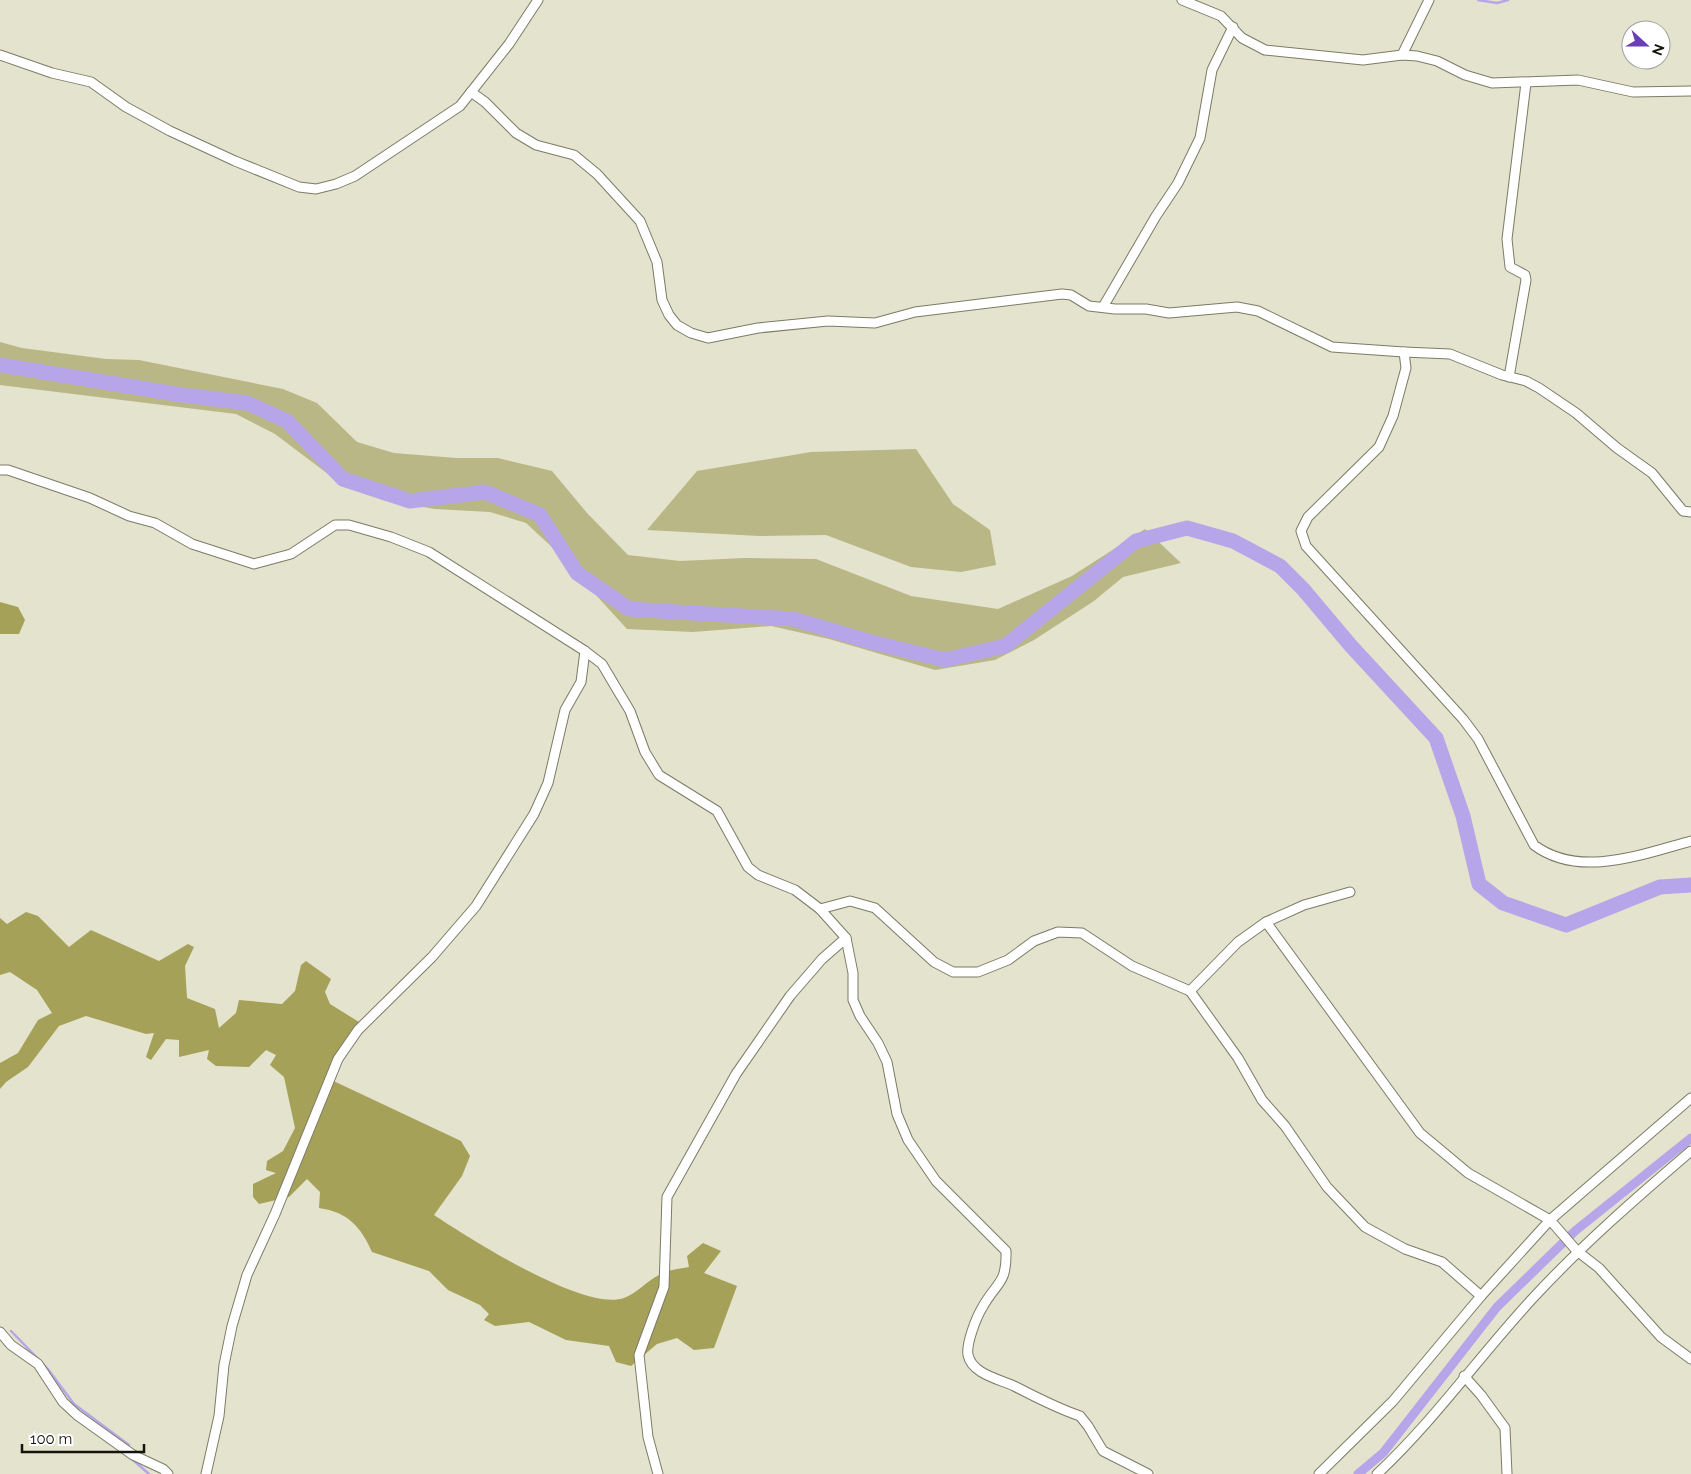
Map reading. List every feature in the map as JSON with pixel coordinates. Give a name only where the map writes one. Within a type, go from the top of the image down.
[{"type":"street","points":[[0,55],[52,73],[91,82],[126,107],[170,131],[299,187],[316,189],[336,184],[355,176],[460,106],[509,44],[538,0]]},
{"type":"street","points":[[1182,0],[1221,16],[1242,38],[1265,50],[1363,60],[1402,55],[1437,61],[1478,80],[1492,83],[1578,80],[1633,92],[1691,91]]},
{"type":"street","points":[[1402,55],[1429,0]]},
{"type":"street","points":[[1103,307],[1156,216],[1178,183],[1200,138],[1212,70],[1233,27]]},
{"type":"street","points":[[1509,377],[1526,280],[1525,275],[1510,267],[1507,239],[1526,83]]},
{"type":"street","points":[[471,92],[485,102],[516,133],[536,145],[574,155],[597,174],[640,221],[657,262],[662,300],[669,315],[677,325],[691,333],[708,338],[758,328],[828,320],[875,323],[915,312],[1062,294],[1071,295],[1089,306],[1169,313],[1237,307],[1258,311],[1332,347],[1450,354],[1509,377],[1526,381],[1576,413],[1617,448],[1652,473],[1683,511],[1691,512]]},
{"type":"street","points":[[1404,352],[1406,368],[1386,434],[1372,456],[1308,517],[1301,531],[1306,546],[1463,719],[1478,739],[1534,846],[1547,855],[1560,860],[1586,861],[1622,859],[1691,840]]},
{"type":"street","points":[[0,470],[8,470],[61,486],[129,516],[155,523],[192,544],[254,564],[292,554],[335,525],[349,525],[391,537],[429,552],[585,650],[602,664],[630,711],[645,752],[659,776],[717,811],[748,867],[758,876],[795,890],[820,909],[846,938],[853,973],[853,1000],[860,1016],[878,1043],[887,1062],[890,1087],[897,1114],[908,1140],[936,1181],[1006,1251],[1007,1266],[1002,1282],[990,1295],[975,1322],[968,1354],[972,1364],[986,1376],[1080,1416],[1103,1451],[1148,1474]]},
{"type":"street","points":[[206,1474],[219,1416],[224,1366],[232,1326],[247,1275],[275,1214],[338,1059],[358,1030],[432,957],[476,906],[534,814],[548,783],[565,710],[581,682],[585,650]]},
{"type":"street","points":[[1190,992],[1238,942],[1266,922],[1304,905],[1350,892]]},
{"type":"street","points":[[820,909],[850,901],[876,908],[934,962],[952,972],[978,972],[1008,960],[1034,940],[1058,932],[1082,934],[1132,966],[1190,992],[1238,1058],[1262,1100],[1285,1126],[1326,1187],[1365,1227],[1405,1249],[1442,1262],[1481,1296]]},
{"type":"street","points":[[1266,922],[1420,1133],[1468,1173],[1550,1220],[1577,1251],[1599,1268],[1661,1337],[1691,1359]]},
{"type":"street","points":[[658,1474],[648,1437],[639,1354],[664,1287],[668,1197],[736,1074],[790,996],[822,959],[846,938]]},
{"type":"street","points":[[1319,1474],[1393,1401],[1481,1296],[1550,1220],[1691,1098]]},
{"type":"street","points":[[1377,1474],[1401,1452],[1464,1376],[1577,1251],[1647,1187],[1691,1151]]},
{"type":"street","points":[[0,1332],[11,1345],[38,1364],[64,1402],[77,1415],[133,1454],[163,1468],[168,1474]]},
{"type":"street","points":[[1464,1376],[1481,1395],[1505,1428],[1506,1474]]},
{"type":"shaded area","points":[[0,342],[22,348],[106,359],[139,360],[283,389],[317,403],[357,442],[394,453],[456,458],[498,458],[552,471],[587,513],[628,555],[680,561],[744,558],[816,559],[911,596],[998,609],[1072,576],[1145,529],[1181,563],[1123,577],[1094,601],[1034,640],[995,660],[935,670],[829,639],[771,626],[693,632],[627,629],[553,548],[526,523],[490,512],[435,509],[382,500],[328,474],[275,434],[236,414],[0,385]]},
{"type":"shaded area","points":[[916,449],[953,504],[990,530],[996,565],[961,572],[911,567],[826,535],[759,536],[647,530],[697,471],[811,452]]},
{"type":"shaded area","points":[[0,602],[18,607],[25,620],[19,634],[0,634]]},
{"type":"shaded area","points":[[26,912],[38,916],[69,947],[91,930],[159,961],[188,944],[194,947],[185,966],[187,998],[215,1009],[219,1028],[236,1013],[239,1000],[282,1004],[295,991],[301,965],[306,961],[331,979],[325,992],[330,1004],[359,1022],[325,1077],[461,1141],[470,1156],[462,1176],[434,1215],[473,1240],[527,1270],[582,1294],[606,1299],[624,1298],[633,1294],[662,1273],[689,1267],[687,1256],[703,1243],[721,1251],[704,1273],[737,1286],[714,1348],[694,1350],[677,1338],[657,1344],[631,1366],[616,1362],[609,1346],[566,1340],[529,1322],[495,1326],[484,1320],[489,1314],[480,1305],[448,1290],[429,1271],[372,1252],[358,1228],[346,1217],[319,1208],[320,1192],[307,1179],[289,1197],[259,1204],[253,1197],[253,1184],[276,1173],[266,1170],[267,1161],[283,1151],[295,1128],[284,1077],[270,1065],[276,1055],[266,1050],[249,1067],[216,1066],[207,1059],[209,1050],[179,1057],[179,1040],[166,1039],[151,1060],[146,1057],[154,1033],[146,1034],[86,1016],[59,1026],[28,1067],[6,1082],[0,1089],[0,1063],[18,1053],[38,1020],[52,1013],[37,990],[10,972],[0,975],[0,918],[7,924]]},
{"type":"waterway","points":[[1478,0],[1497,3],[1508,0]]},
{"type":"waterway","points":[[0,365],[182,395],[247,403],[287,421],[343,479],[410,501],[485,492],[540,515],[577,573],[629,609],[793,619],[871,642],[945,660],[1005,646],[1136,541],[1187,528],[1233,541],[1280,566],[1303,589],[1351,646],[1436,738],[1463,816],[1479,884],[1503,903],[1566,925],[1660,887],[1691,885]]},
{"type":"waterway","points":[[1358,1474],[1383,1453],[1497,1307],[1575,1231],[1691,1138]]},
{"type":"waterway","points":[[11,1331],[47,1368],[74,1404],[129,1445]]},
{"type":"waterway","points":[[133,1460],[149,1474]]}]
